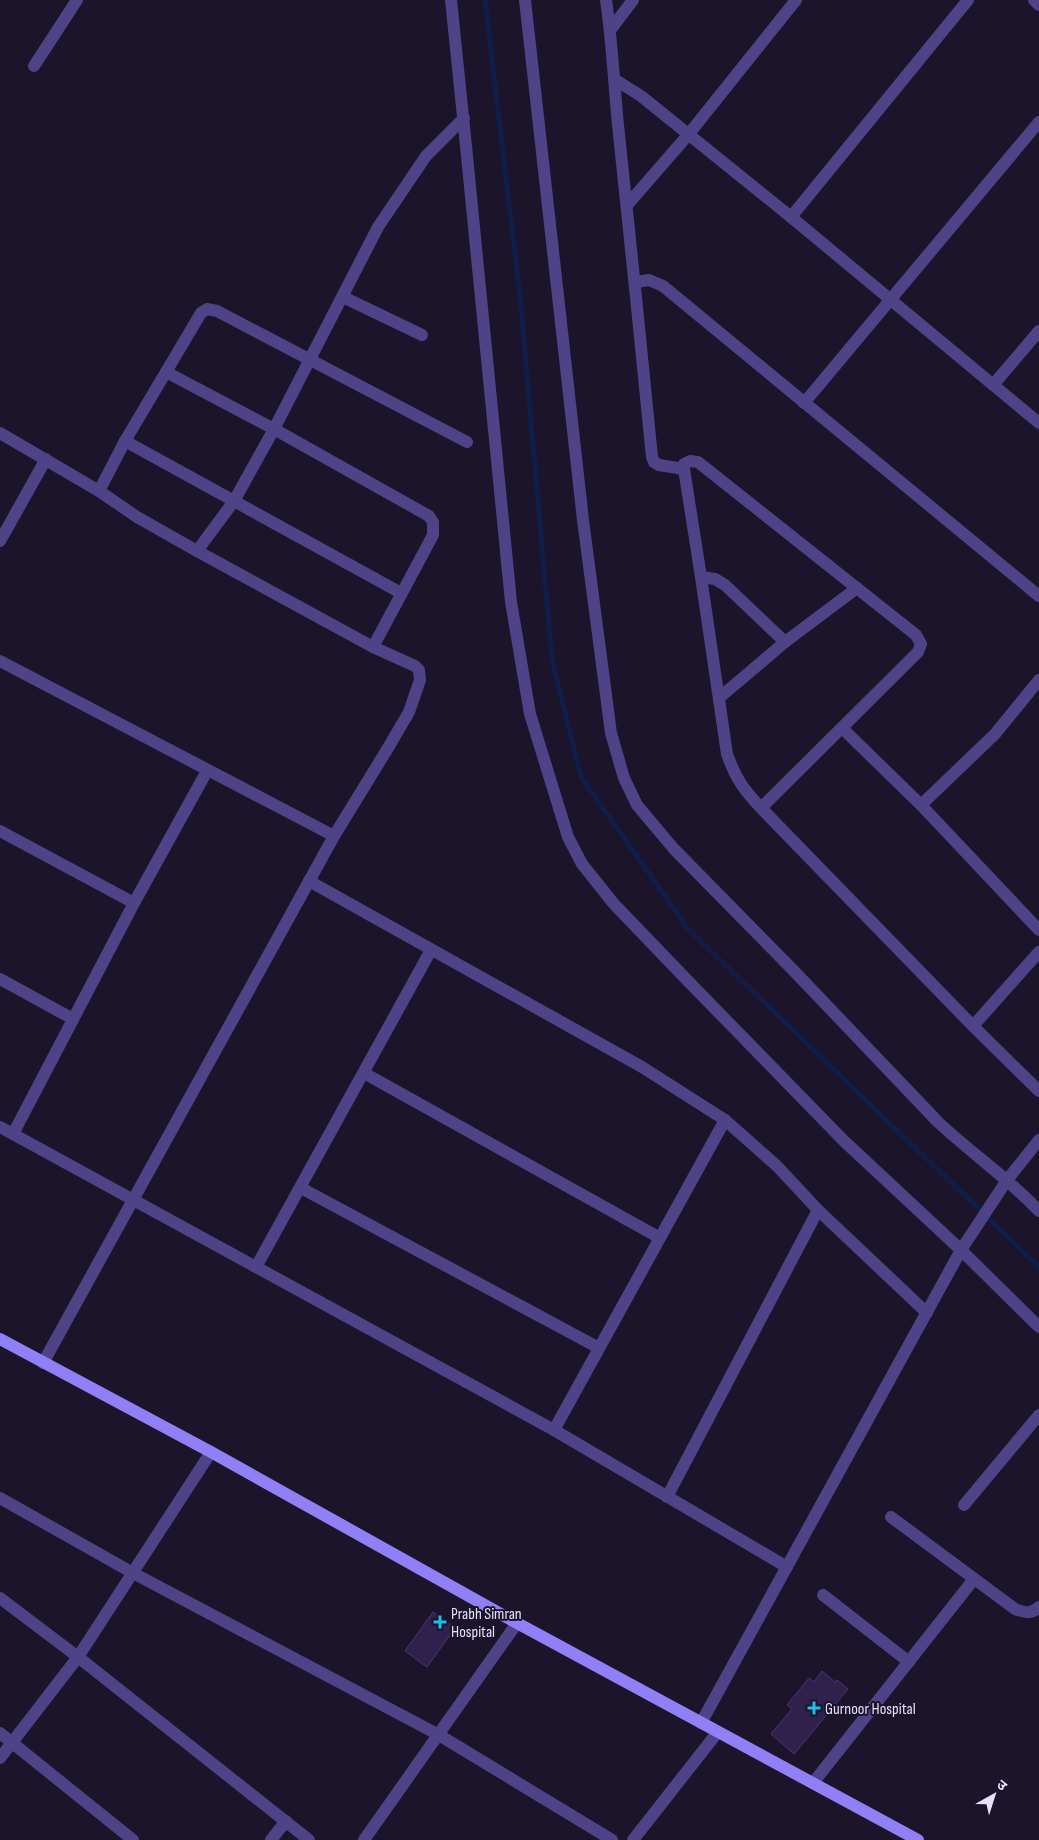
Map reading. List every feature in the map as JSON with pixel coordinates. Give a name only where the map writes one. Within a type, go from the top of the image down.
[{"type":"main road","points":[[0,1339],[211,1452],[717,1733],[918,1840]]},
{"type":"street","points":[[34,66],[77,0]]},
{"type":"street","points":[[451,0],[511,602],[530,714],[568,837],[582,864],[620,911],[844,1140],[964,1246],[1039,1327]]},
{"type":"street","points":[[524,0],[583,520],[611,733],[624,778],[637,805],[674,849],[938,1122],[1004,1184],[1039,1211]]},
{"type":"street","points":[[606,0],[611,29],[614,79],[636,282],[652,458],[659,465],[684,469]]},
{"type":"street","points":[[611,29],[633,0]]},
{"type":"street","points":[[628,204],[688,135],[796,0]]},
{"type":"street","points":[[791,217],[968,0]]},
{"type":"street","points":[[1034,0],[1039,4]]},
{"type":"street","points":[[614,79],[641,96],[791,217],[1039,423]]},
{"type":"street","points":[[197,551],[234,501],[274,430],[378,227],[426,156],[464,118]]},
{"type":"street","points":[[804,403],[1039,122]]},
{"type":"street","points":[[636,282],[649,280],[663,286],[1039,596]]},
{"type":"street","points":[[343,297],[422,335]]},
{"type":"street","points":[[99,492],[124,441],[201,313],[208,309],[217,311],[467,442]]},
{"type":"street","points":[[993,385],[1039,331]]},
{"type":"street","points":[[166,372],[429,516],[433,522],[433,536],[373,647]]},
{"type":"street","points":[[0,433],[46,459],[137,517],[197,551],[373,647],[415,666],[419,670],[420,680],[409,712],[334,836],[43,1362]]},
{"type":"street","points":[[124,441],[401,593]]},
{"type":"street","points":[[0,541],[46,459]]},
{"type":"street","points":[[761,808],[918,652],[920,648],[919,639],[698,462],[690,461],[684,464],[684,469],[727,754],[734,775],[761,808],[972,1026],[1039,1091]]},
{"type":"street","points":[[701,577],[715,579],[725,585],[785,642]]},
{"type":"street","points":[[719,698],[785,642],[857,588]]},
{"type":"street","points":[[0,661],[334,836]]},
{"type":"street","points":[[921,804],[995,734],[1037,686]]},
{"type":"street","points":[[842,728],[921,804],[1039,930]]},
{"type":"street","points":[[13,1134],[134,903],[207,771]]},
{"type":"street","points":[[0,831],[134,903]]},
{"type":"street","points":[[309,881],[642,1067],[725,1120],[777,1166],[818,1210],[927,1313]]},
{"type":"street","points":[[256,1267],[431,950]]},
{"type":"street","points":[[972,1026],[1039,952]]},
{"type":"street","points":[[0,979],[73,1019]]},
{"type":"street","points":[[364,1073],[660,1238]]},
{"type":"street","points":[[554,1430],[725,1120]]},
{"type":"street","points":[[0,1127],[554,1430],[787,1567]]},
{"type":"street","points":[[701,1723],[964,1246],[1004,1184],[1039,1140]]},
{"type":"street","points":[[301,1188],[599,1348]]},
{"type":"street","points":[[667,1497],[818,1210]]},
{"type":"street","points":[[964,1506],[1039,1415]]},
{"type":"street","points":[[0,1758],[78,1657],[211,1452]]},
{"type":"street","points":[[0,1498],[133,1573],[439,1735],[612,1840]]},
{"type":"street","points":[[891,1517],[1015,1609],[1023,1612],[1035,1610],[1039,1607]]},
{"type":"street","points":[[814,1783],[974,1579]]},
{"type":"street","points":[[823,1596],[909,1662]]},
{"type":"street","points":[[0,1598],[78,1657],[309,1840]]},
{"type":"street","points":[[364,1840],[516,1623]]},
{"type":"street","points":[[0,1733],[119,1836],[132,1840]]},
{"type":"street","points":[[633,1840],[717,1733]]},
{"type":"street","points":[[270,1840],[286,1821]]},
{"type":"building","points":[[433,1612],[455,1628],[427,1667],[405,1651]]},
{"type":"building","points":[[822,1671],[835,1682],[837,1680],[848,1689],[794,1754],[771,1734],[792,1709],[787,1705],[809,1678],[814,1682]]},
{"type":"waterway","points":[[485,0],[520,296],[552,660],[581,777],[689,930],[1039,1267]]},
{"type":"place","name":"Prabh Simran Hospital","points":[[440,1622]]},
{"type":"place","name":"Gurnoor Hospital","points":[[814,1708]]}]
